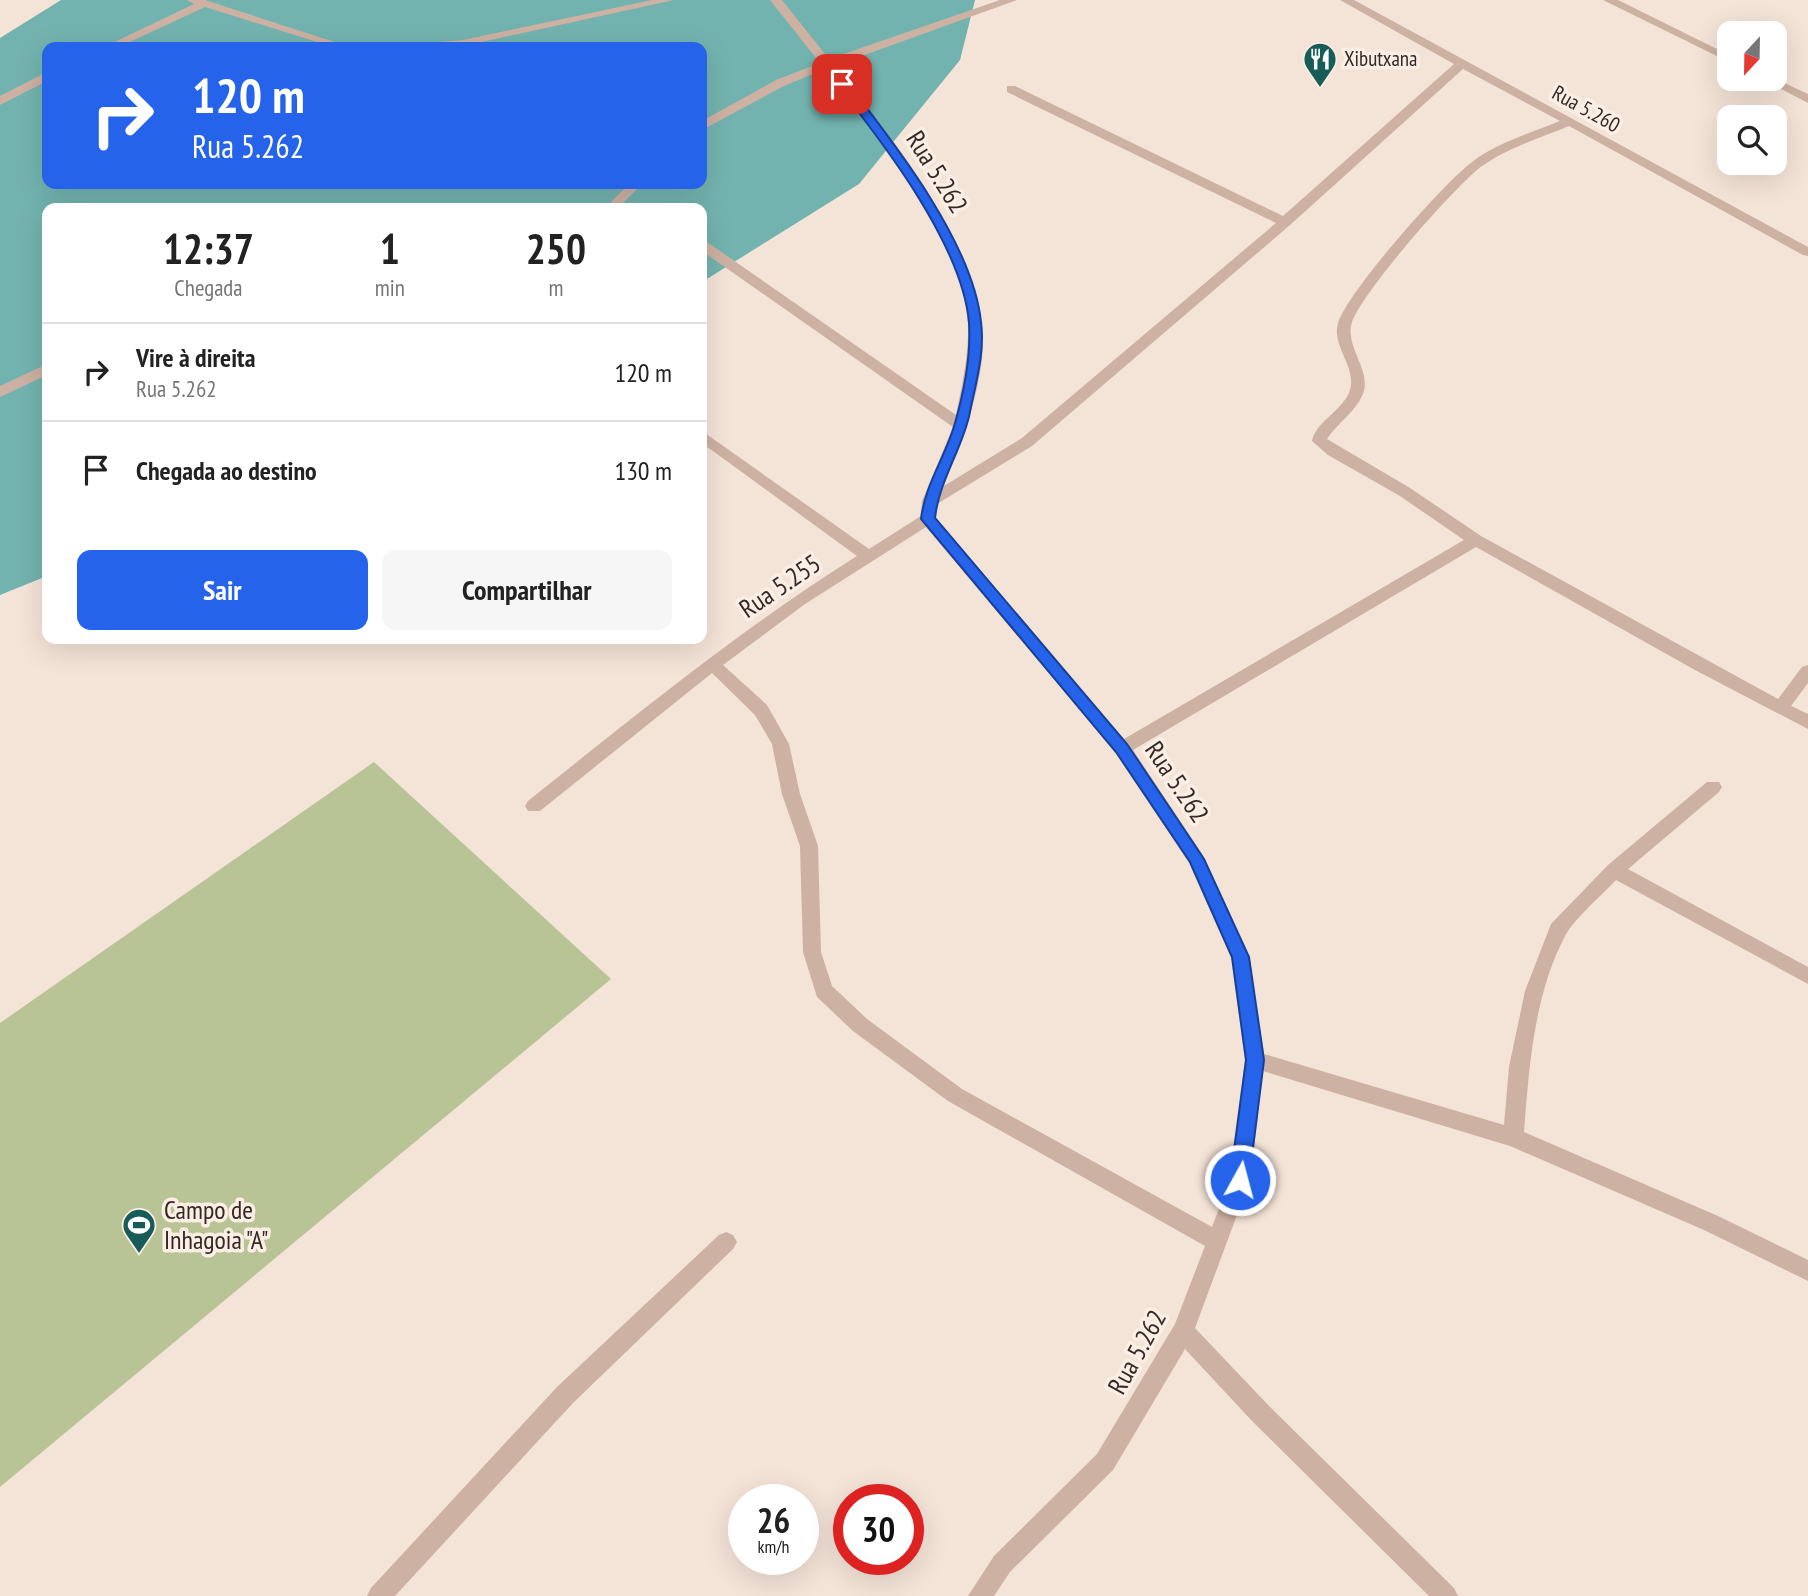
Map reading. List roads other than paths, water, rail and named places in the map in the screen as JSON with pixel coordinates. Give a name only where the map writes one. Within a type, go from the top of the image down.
[{"type":"street","points":[[468,42],[668,0]]},
{"type":"street","name":"Rua 5.262","points":[[776,0],[889,143],[946,236],[964,274],[975,321],[975,358],[961,425],[929,510],[1122,748],[1196,859],[1240,957],[1255,1060],[1240,1180],[1182,1331],[1105,1462],[1002,1564],[979,1596]]},
{"type":"street","points":[[707,123],[780,83],[1011,0]]},
{"type":"street","name":"Rua 5.260","points":[[1346,0],[1808,252]]},
{"type":"street","points":[[1609,0],[1717,54]]},
{"type":"street","points":[[120,42],[198,2],[328,42]]},
{"type":"street","name":"Rua 5.255","points":[[534,806],[712,664],[799,600],[869,557],[929,510],[1027,442],[1285,222],[1462,63]]},
{"type":"street","points":[[0,101],[42,79]]},
{"type":"street","points":[[1787,88],[1808,99]]},
{"type":"street","points":[[1011,89],[1285,222]]},
{"type":"street","points":[[1569,122],[1476,164],[1438,203],[1361,297],[1346,321],[1344,332],[1358,384],[1351,401],[1320,436],[1322,445],[1405,492],[1476,540],[1701,666],[1808,722]]},
{"type":"street","points":[[617,203],[631,189]]},
{"type":"street","points":[[707,248],[961,425]]},
{"type":"street","points":[[0,392],[42,371]]},
{"type":"street","points":[[707,440],[869,557]]},
{"type":"street","points":[[1122,748],[1476,540]]},
{"type":"street","points":[[712,664],[761,710],[780,744],[791,794],[809,846],[812,952],[824,991],[860,1025],[955,1095],[1216,1241]]},
{"type":"street","points":[[1781,707],[1808,671]]},
{"type":"street","points":[[1513,1137],[1519,1067],[1535,991],[1558,930],[1614,870],[1713,787]]},
{"type":"street","points":[[1614,870],[1808,976]]},
{"type":"street","points":[[1255,1060],[1513,1137],[1711,1223],[1808,1270]]},
{"type":"street","points":[[379,1596],[565,1395],[726,1242]]},
{"type":"street","points":[[1182,1331],[1261,1414],[1446,1596]]},
{"type":"water","points":[[61,0],[975,0],[960,60],[859,184],[707,279],[707,203],[42,203],[42,578],[0,595],[0,38]]},
{"type":"place","name":"Xibutxana","points":[[1320,89]]},
{"type":"place","name":"Campo de Inhagoia \"A\"","points":[[139,1255]]}]
